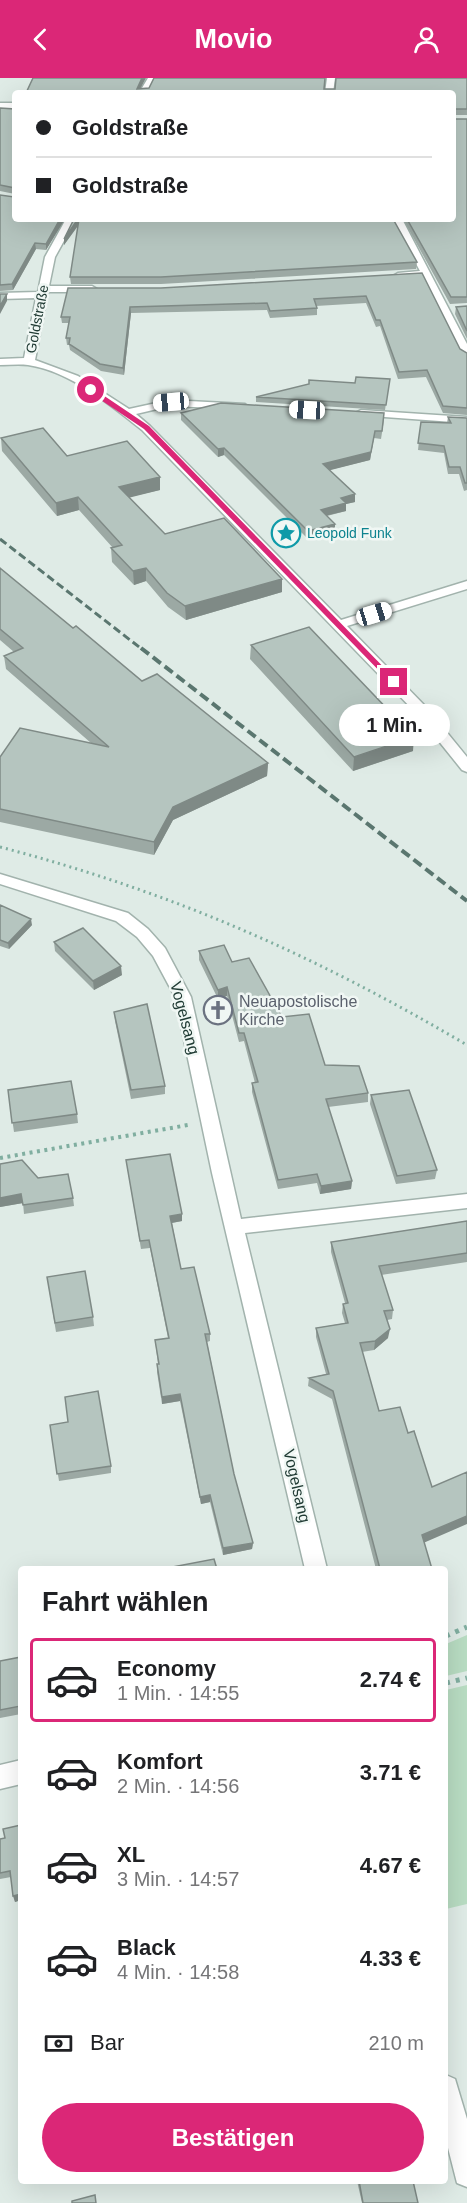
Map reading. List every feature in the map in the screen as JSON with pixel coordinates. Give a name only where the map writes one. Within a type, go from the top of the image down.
[{"type":"street","name":"Goldstraße","points":[[68,222],[50,257],[29,362],[49,367],[73,379],[128,413],[146,428],[422,711],[467,767]]},
{"type":"street","points":[[399,222],[426,274],[451,309],[467,355]]},
{"type":"street","points":[[392,276],[426,274]]},
{"type":"street","points":[[0,296],[102,289]]},
{"type":"street","points":[[0,362],[29,362]]},
{"type":"street","points":[[128,413],[156,403],[171,402],[254,407]]},
{"type":"street","points":[[348,412],[467,420]]},
{"type":"street","points":[[338,625],[467,585]]},
{"type":"street","name":"Vogelsang","points":[[0,879],[122,917],[134,924],[155,944],[174,977],[183,997],[209,1121],[315,1566]]},
{"type":"street","points":[[236,1227],[467,1201]]},
{"type":"street","points":[[0,1777],[18,1773]]},
{"type":"street","points":[[448,2096],[467,2173]]},
{"type":"path","points":[[0,847],[67,864],[241,928],[346,976],[467,1045]]},
{"type":"path","points":[[0,1158],[209,1121]]},
{"type":"path","points":[[448,1635],[467,1627]]},
{"type":"path","points":[[448,1683],[467,1678]]},
{"type":"green space","points":[[467,1635],[467,1671],[448,1676],[448,1643]]},
{"type":"green space","points":[[467,1685],[467,1904],[448,1909],[448,1690]]},
{"type":"building","points":[[33,78],[142,78],[137,89],[149,88],[154,78],[325,78],[324,89],[335,89],[336,78],[467,78],[467,109],[456,109],[456,90],[27,90]]},
{"type":"building","points":[[0,108],[12,109],[12,187],[0,185]]},
{"type":"building","points":[[456,119],[467,119],[467,297],[451,297],[409,222],[456,222]]},
{"type":"building","points":[[0,195],[12,197],[12,222],[58,222],[46,244],[35,243],[12,284],[0,285]]},
{"type":"building","points":[[72,222],[76,222],[64,239]]},
{"type":"building","points":[[79,222],[395,222],[417,262],[161,277],[70,277]]},
{"type":"building","points":[[422,273],[460,349],[467,353],[467,408],[443,406],[427,370],[399,372],[380,320],[376,320],[366,296],[314,299],[317,308],[270,311],[267,303],[130,307],[123,368],[100,364],[69,344],[70,338],[66,338],[70,317],[61,317],[68,288],[161,288]]},
{"type":"building","points":[[0,294],[7,294],[0,306]]},
{"type":"building","points":[[467,306],[467,331],[456,307]]},
{"type":"building","points":[[356,377],[390,379],[386,405],[256,397],[309,384],[309,380],[355,383]]},
{"type":"building","points":[[221,403],[384,413],[382,431],[375,431],[371,452],[323,464],[355,494],[341,498],[346,503],[321,510],[335,524],[308,531],[224,448],[218,449],[181,413]]},
{"type":"building","points":[[448,417],[467,418],[467,483],[465,483],[460,467],[449,467],[444,446],[418,443],[421,422],[451,423]]},
{"type":"building","points":[[43,428],[67,456],[127,441],[160,477],[119,487],[165,534],[224,518],[282,579],[185,606],[167,593],[146,568],[133,571],[111,548],[122,545],[78,497],[56,503],[1,438]]},
{"type":"building","points":[[0,568],[73,628],[76,626],[142,681],[157,674],[268,763],[173,807],[154,842],[0,809],[0,757],[20,728],[109,747],[4,656],[23,648],[0,629]]},
{"type":"building","points":[[309,627],[414,737],[354,757],[251,645]]},
{"type":"building","points":[[0,905],[31,919],[8,943],[0,940]]},
{"type":"building","points":[[83,928],[121,966],[93,981],[54,942]]},
{"type":"building","points":[[224,945],[232,962],[249,958],[282,1017],[309,1014],[325,1065],[359,1066],[368,1093],[326,1099],[352,1181],[321,1186],[317,1174],[278,1180],[252,1083],[258,1082],[244,1033],[239,1033],[227,987],[218,990],[199,951]]},
{"type":"building","points":[[147,1004],[165,1086],[131,1090],[114,1012]]},
{"type":"building","points":[[71,1081],[77,1114],[12,1123],[8,1090]]},
{"type":"building","points":[[409,1090],[437,1170],[397,1176],[371,1095]]},
{"type":"building","points":[[170,1154],[182,1214],[170,1216],[181,1269],[194,1267],[210,1334],[205,1334],[234,1474],[253,1543],[223,1548],[210,1495],[200,1497],[180,1394],[162,1397],[155,1340],[169,1338],[149,1240],[140,1241],[126,1160]]},
{"type":"building","points":[[22,1160],[38,1178],[68,1174],[73,1198],[23,1205],[21,1194],[0,1198],[0,1164]]},
{"type":"building","points":[[467,1221],[467,1253],[379,1266],[393,1310],[384,1311],[390,1329],[375,1341],[360,1343],[379,1411],[400,1407],[408,1433],[414,1431],[432,1487],[467,1472],[467,1516],[422,1535],[431,1566],[379,1566],[333,1391],[309,1378],[329,1374],[316,1328],[348,1323],[343,1304],[348,1303],[331,1242]]},
{"type":"building","points":[[85,1271],[93,1317],[55,1323],[47,1277]]},
{"type":"building","points":[[98,1391],[111,1466],[57,1474],[50,1425],[68,1422],[65,1397]]},
{"type":"building","points":[[214,1559],[216,1566],[178,1566]]},
{"type":"building","points":[[18,1658],[18,1707],[0,1710],[0,1661]]},
{"type":"building","points":[[18,1826],[18,1895],[13,1896],[10,1871],[0,1873],[0,1839],[5,1838],[3,1829]]},
{"type":"building","points":[[360,2184],[414,2184],[418,2203],[363,2203]]},
{"type":"building","points":[[95,2195],[96,2203],[72,2203],[72,2201]]},
{"type":"railway","points":[[0,539],[143,650]]},
{"type":"railway","points":[[141,648],[467,901]]},
{"type":"place","name":"Leopold Funk","points":[[286,533]]},
{"type":"place","name":"Neuapostolische Kirche","points":[[218,1010]]},
{"type":"route","points":[[91,390],[128,413],[146,428],[394,682]]}]
